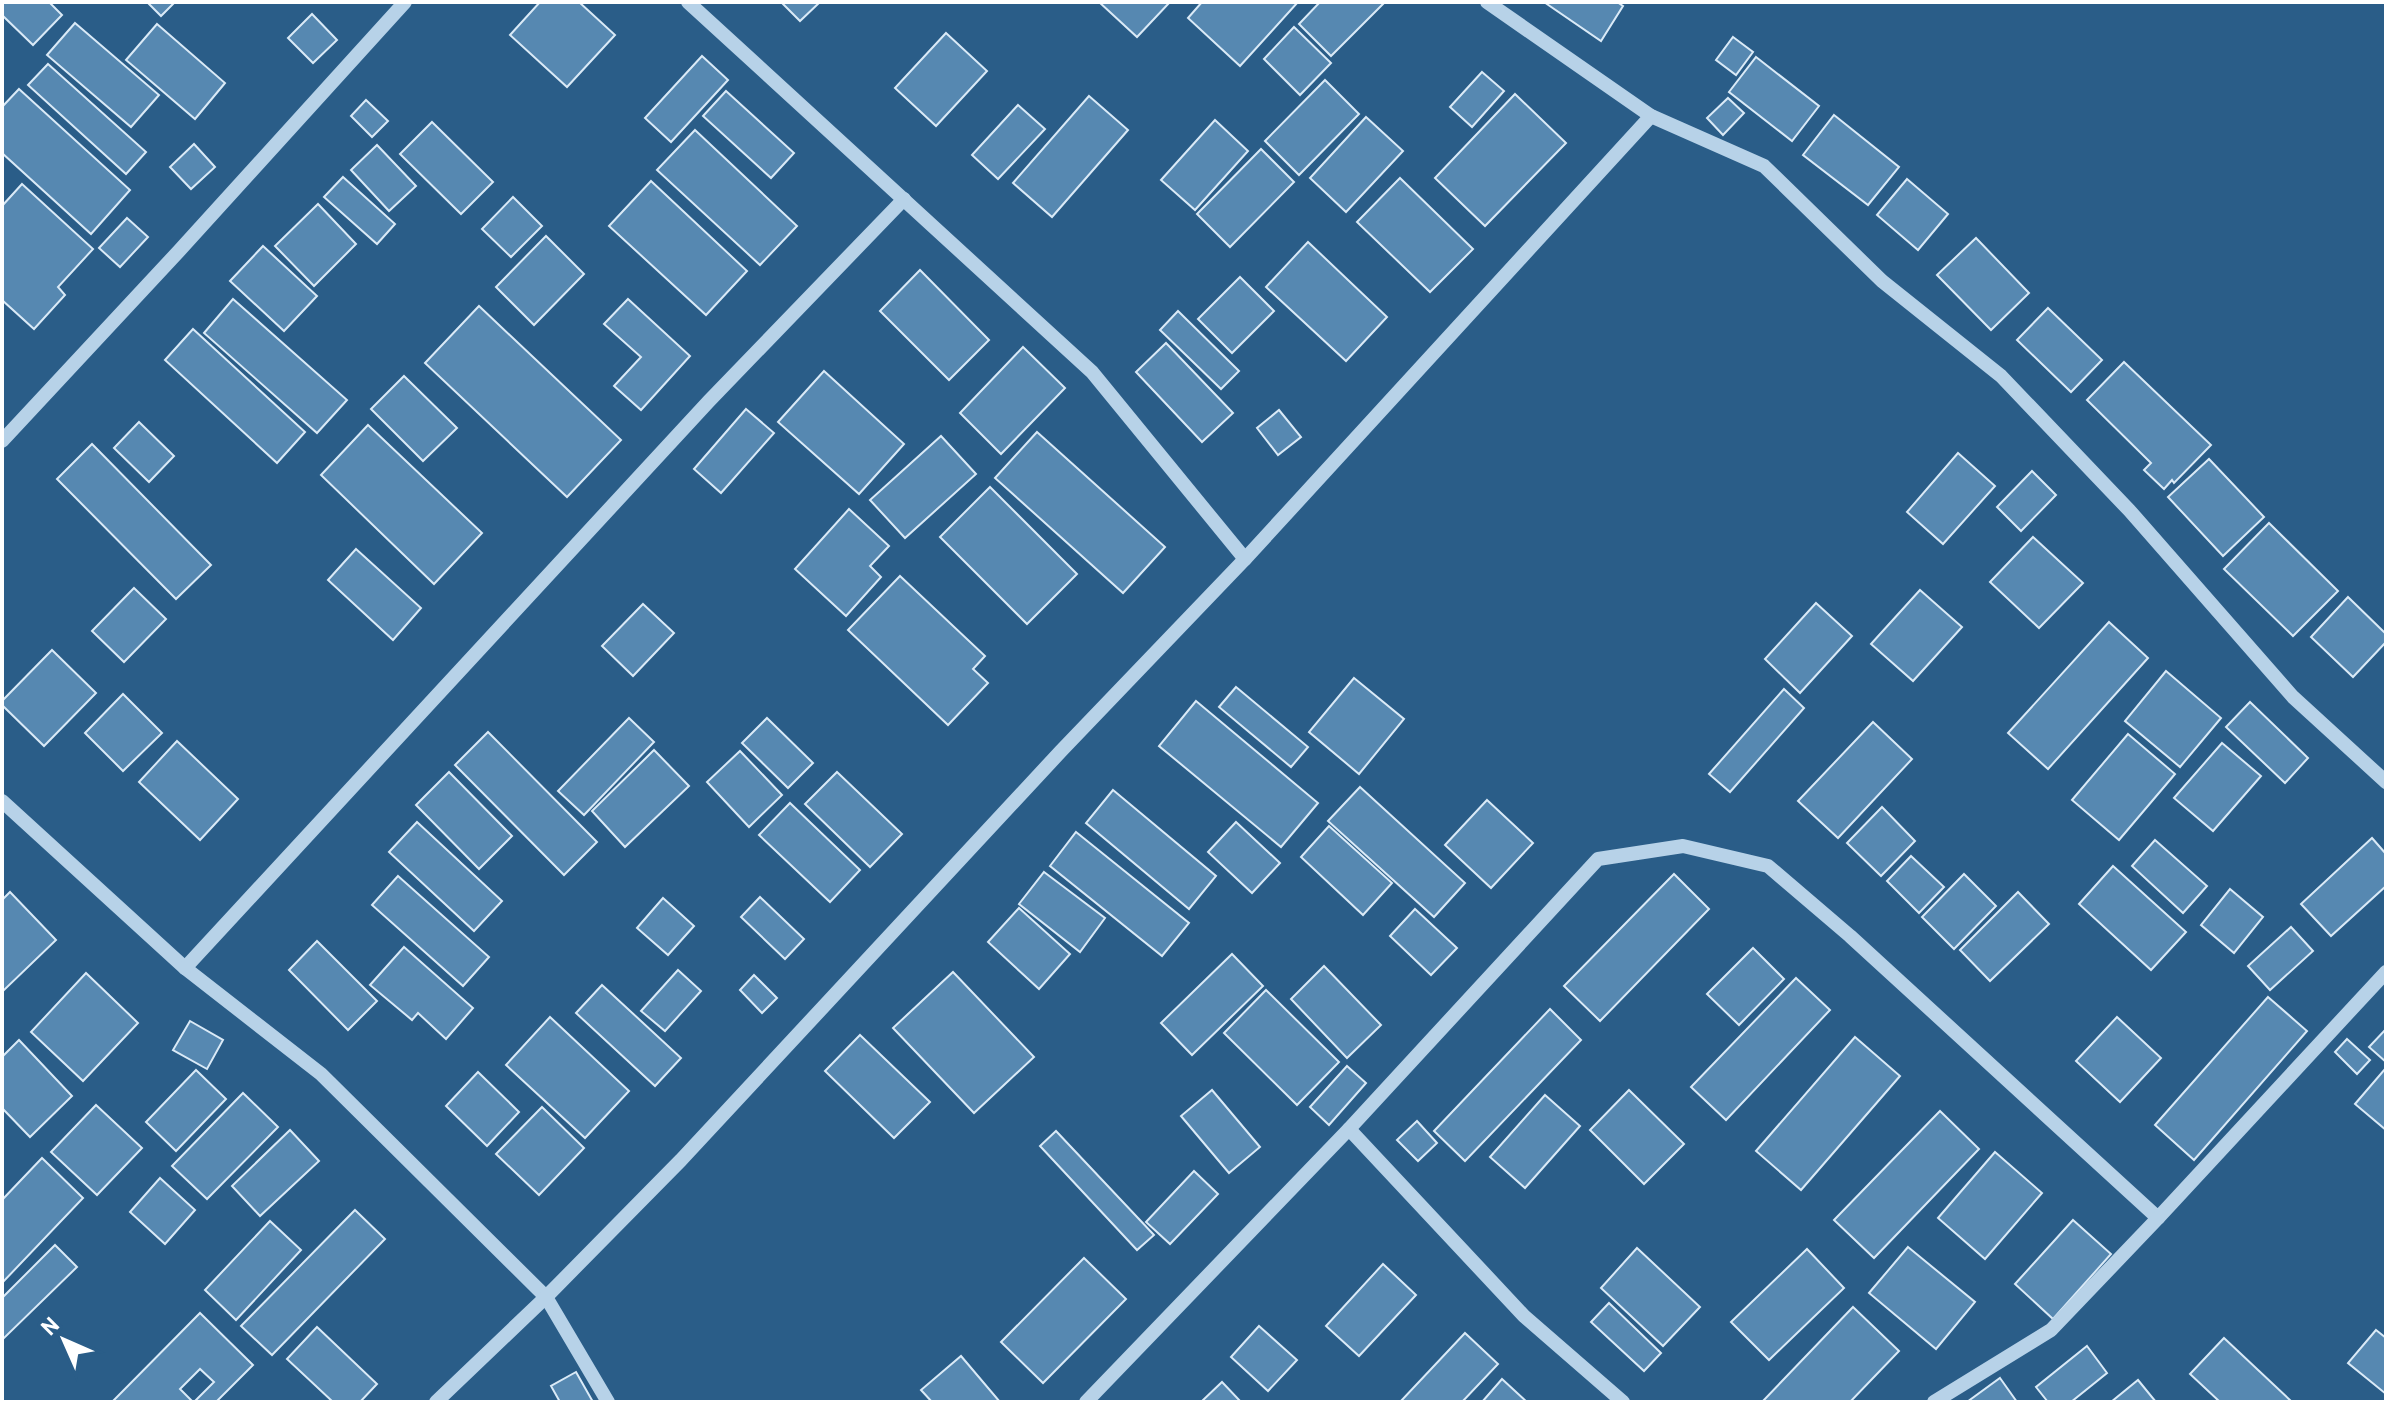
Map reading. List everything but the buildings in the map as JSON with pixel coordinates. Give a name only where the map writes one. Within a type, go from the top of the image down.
[{"type":"street","points":[[2,441],[405,2]]},
{"type":"street","points":[[688,2],[1092,372],[1245,559]]},
{"type":"street","points":[[1487,2],[1651,116],[1764,166],[1882,281],[2001,376],[2129,510],[2293,697],[2386,782]]},
{"type":"street","points":[[436,1402],[546,1297],[681,1160],[1061,751],[1245,559],[1651,116]]},
{"type":"street","points":[[185,968],[709,401],[904,199]]},
{"type":"street","points":[[2,801],[185,968],[321,1074],[546,1297],[608,1402]]},
{"type":"street","points":[[1086,1402],[1349,1129],[1598,859],[1683,846],[1768,866],[1850,936],[2158,1218]]},
{"type":"street","points":[[1934,1402],[2051,1330],[2386,972]]},
{"type":"street","points":[[1349,1129],[1524,1316],[1623,1402]]}]
